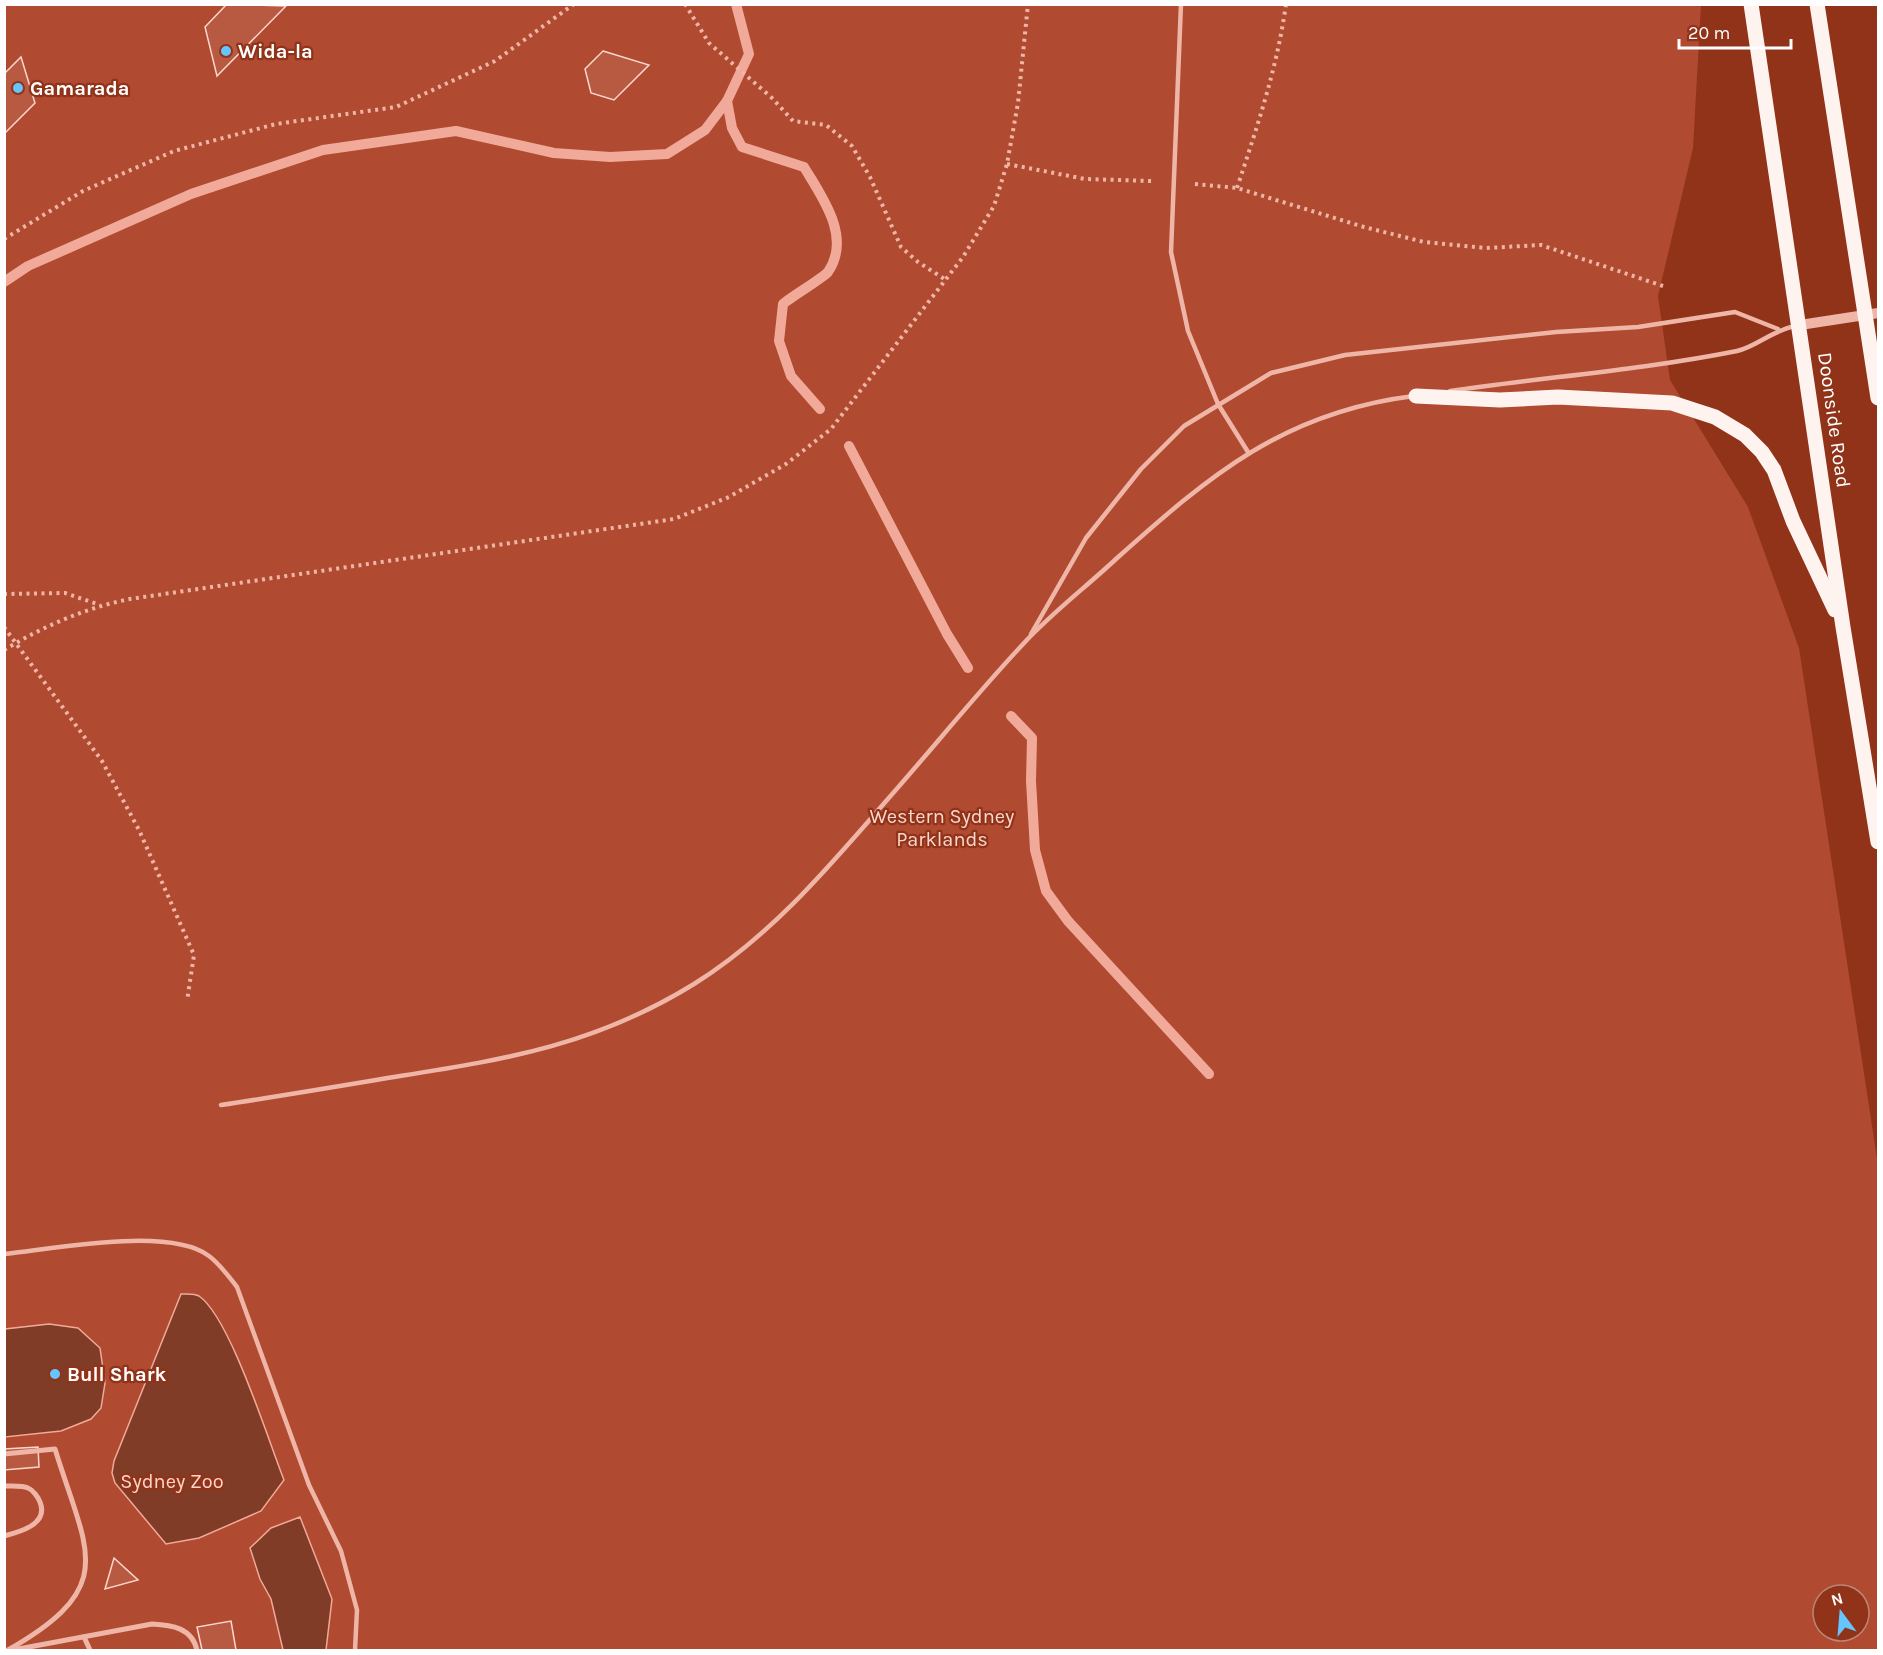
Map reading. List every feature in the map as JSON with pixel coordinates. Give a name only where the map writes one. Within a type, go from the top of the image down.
[{"type":"main road","name":"Doonside Road","points":[[1751,4],[1843,627],[1878,842]]},
{"type":"main road","points":[[1817,4],[1872,314],[1878,398]]},
{"type":"main road","points":[[1416,396],[1500,400],[1557,397],[1672,403],[1724,422],[1745,435],[1762,452],[1774,470],[1793,521],[1843,627]]},
{"type":"street","points":[[1800,325],[1872,314]]},
{"type":"street","points":[[4,1454],[55,1449],[88,1558],[84,1578],[72,1603],[42,1630],[8,1650]]},
{"type":"street","points":[[4,1486],[28,1488],[39,1499],[42,1506],[36,1522],[26,1530],[4,1536]]},
{"type":"street","points":[[8,1650],[152,1624],[173,1625],[187,1633],[195,1642],[197,1650]]},
{"type":"street","points":[[84,1637],[90,1650]]},
{"type":"lane","points":[[1181,4],[1172,181],[1172,252],[1188,331],[1218,404],[1248,452]]},
{"type":"lane","points":[[1027,640],[1086,538],[1141,470],[1184,426],[1271,374],[1346,355],[1556,332],[1638,327],[1735,312],[1778,329]]},
{"type":"lane","points":[[221,1105],[511,1058],[606,1029],[643,1013],[696,983],[744,950],[813,883],[1027,640],[1180,501],[1248,452],[1289,430],[1377,400],[1540,378],[1668,364],[1741,350],[1778,329],[1800,325]]},
{"type":"lane","points":[[4,1254],[157,1240],[182,1244],[208,1255],[222,1269],[237,1287],[309,1485],[341,1551],[357,1610],[355,1650]]},
{"type":"path","points":[[4,239],[83,191],[174,151],[276,124],[396,107],[495,61],[574,4]]},
{"type":"path","points":[[685,4],[709,43],[793,121],[826,125],[852,146],[870,177],[901,246],[918,262],[946,280]]},
{"type":"path","points":[[4,650],[51,625],[100,605],[650,524],[704,508],[786,464],[831,429],[946,280],[994,206],[1007,164],[1019,92],[1028,4]]},
{"type":"path","points":[[1237,188],[1268,97],[1280,52],[1286,4]]},
{"type":"path","points":[[1007,164],[1086,179],[1172,181],[1237,188],[1364,227],[1424,242],[1486,248],[1540,245],[1663,286]]},
{"type":"path","points":[[4,594],[65,593],[100,605]]},
{"type":"path","points":[[4,627],[102,761],[139,830],[195,955],[187,1001]]},
{"type":"green space","name":"Western Sydney Parklands","points":[[5,5],[1701,5],[1693,148],[1658,296],[1670,380],[1748,507],[1799,648],[1878,1165],[1878,1650],[5,1650]]},
{"type":"shaded area","points":[[181,1294],[199,1296],[211,1308],[223,1328],[247,1381],[284,1480],[261,1511],[199,1538],[166,1544],[115,1483],[112,1473],[114,1461]]},
{"type":"shaded area","name":"Bull Shark","points":[[49,1324],[78,1328],[100,1348],[105,1383],[101,1408],[91,1419],[61,1431],[5,1437],[5,1329]]},
{"type":"shaded area","points":[[300,1517],[332,1599],[326,1650],[283,1650],[271,1599],[260,1579],[250,1548],[271,1528]]},
{"type":"building","name":"Wida-la","points":[[227,4],[286,6],[217,76],[205,27]]},
{"type":"building","points":[[603,51],[649,65],[614,100],[591,93],[585,69]]},
{"type":"building","name":"Gamarada","points":[[21,57],[35,103],[4,134],[4,74]]},
{"type":"building","points":[[38,1447],[39,1467],[4,1470],[4,1449]]},
{"type":"building","points":[[114,1558],[138,1580],[105,1589]]},
{"type":"building","points":[[231,1621],[236,1650],[202,1650],[197,1627]]},
{"type":"waterway","points":[[4,282],[28,266],[191,194],[323,150],[456,131],[554,153],[610,157],[667,154],[705,130],[727,101],[749,54],[736,4]]},
{"type":"waterway","points":[[727,101],[732,128],[742,147],[804,167],[826,204],[836,231],[835,259],[828,272],[783,304],[779,341],[791,376],[820,409]]},
{"type":"waterway","points":[[849,446],[947,634],[968,668]]},
{"type":"waterway","points":[[1011,716],[1032,738],[1031,781],[1035,850],[1046,891],[1068,921],[1209,1074]]},
{"type":"place","name":"Wida-la","points":[[226,51]]},
{"type":"place","name":"Gamarada","points":[[18,88]]},
{"type":"place","name":"Bull Shark","points":[[55,1374]]},
{"type":"park label","name":"Sydney Zoo","points":[[172,1481]]}]
